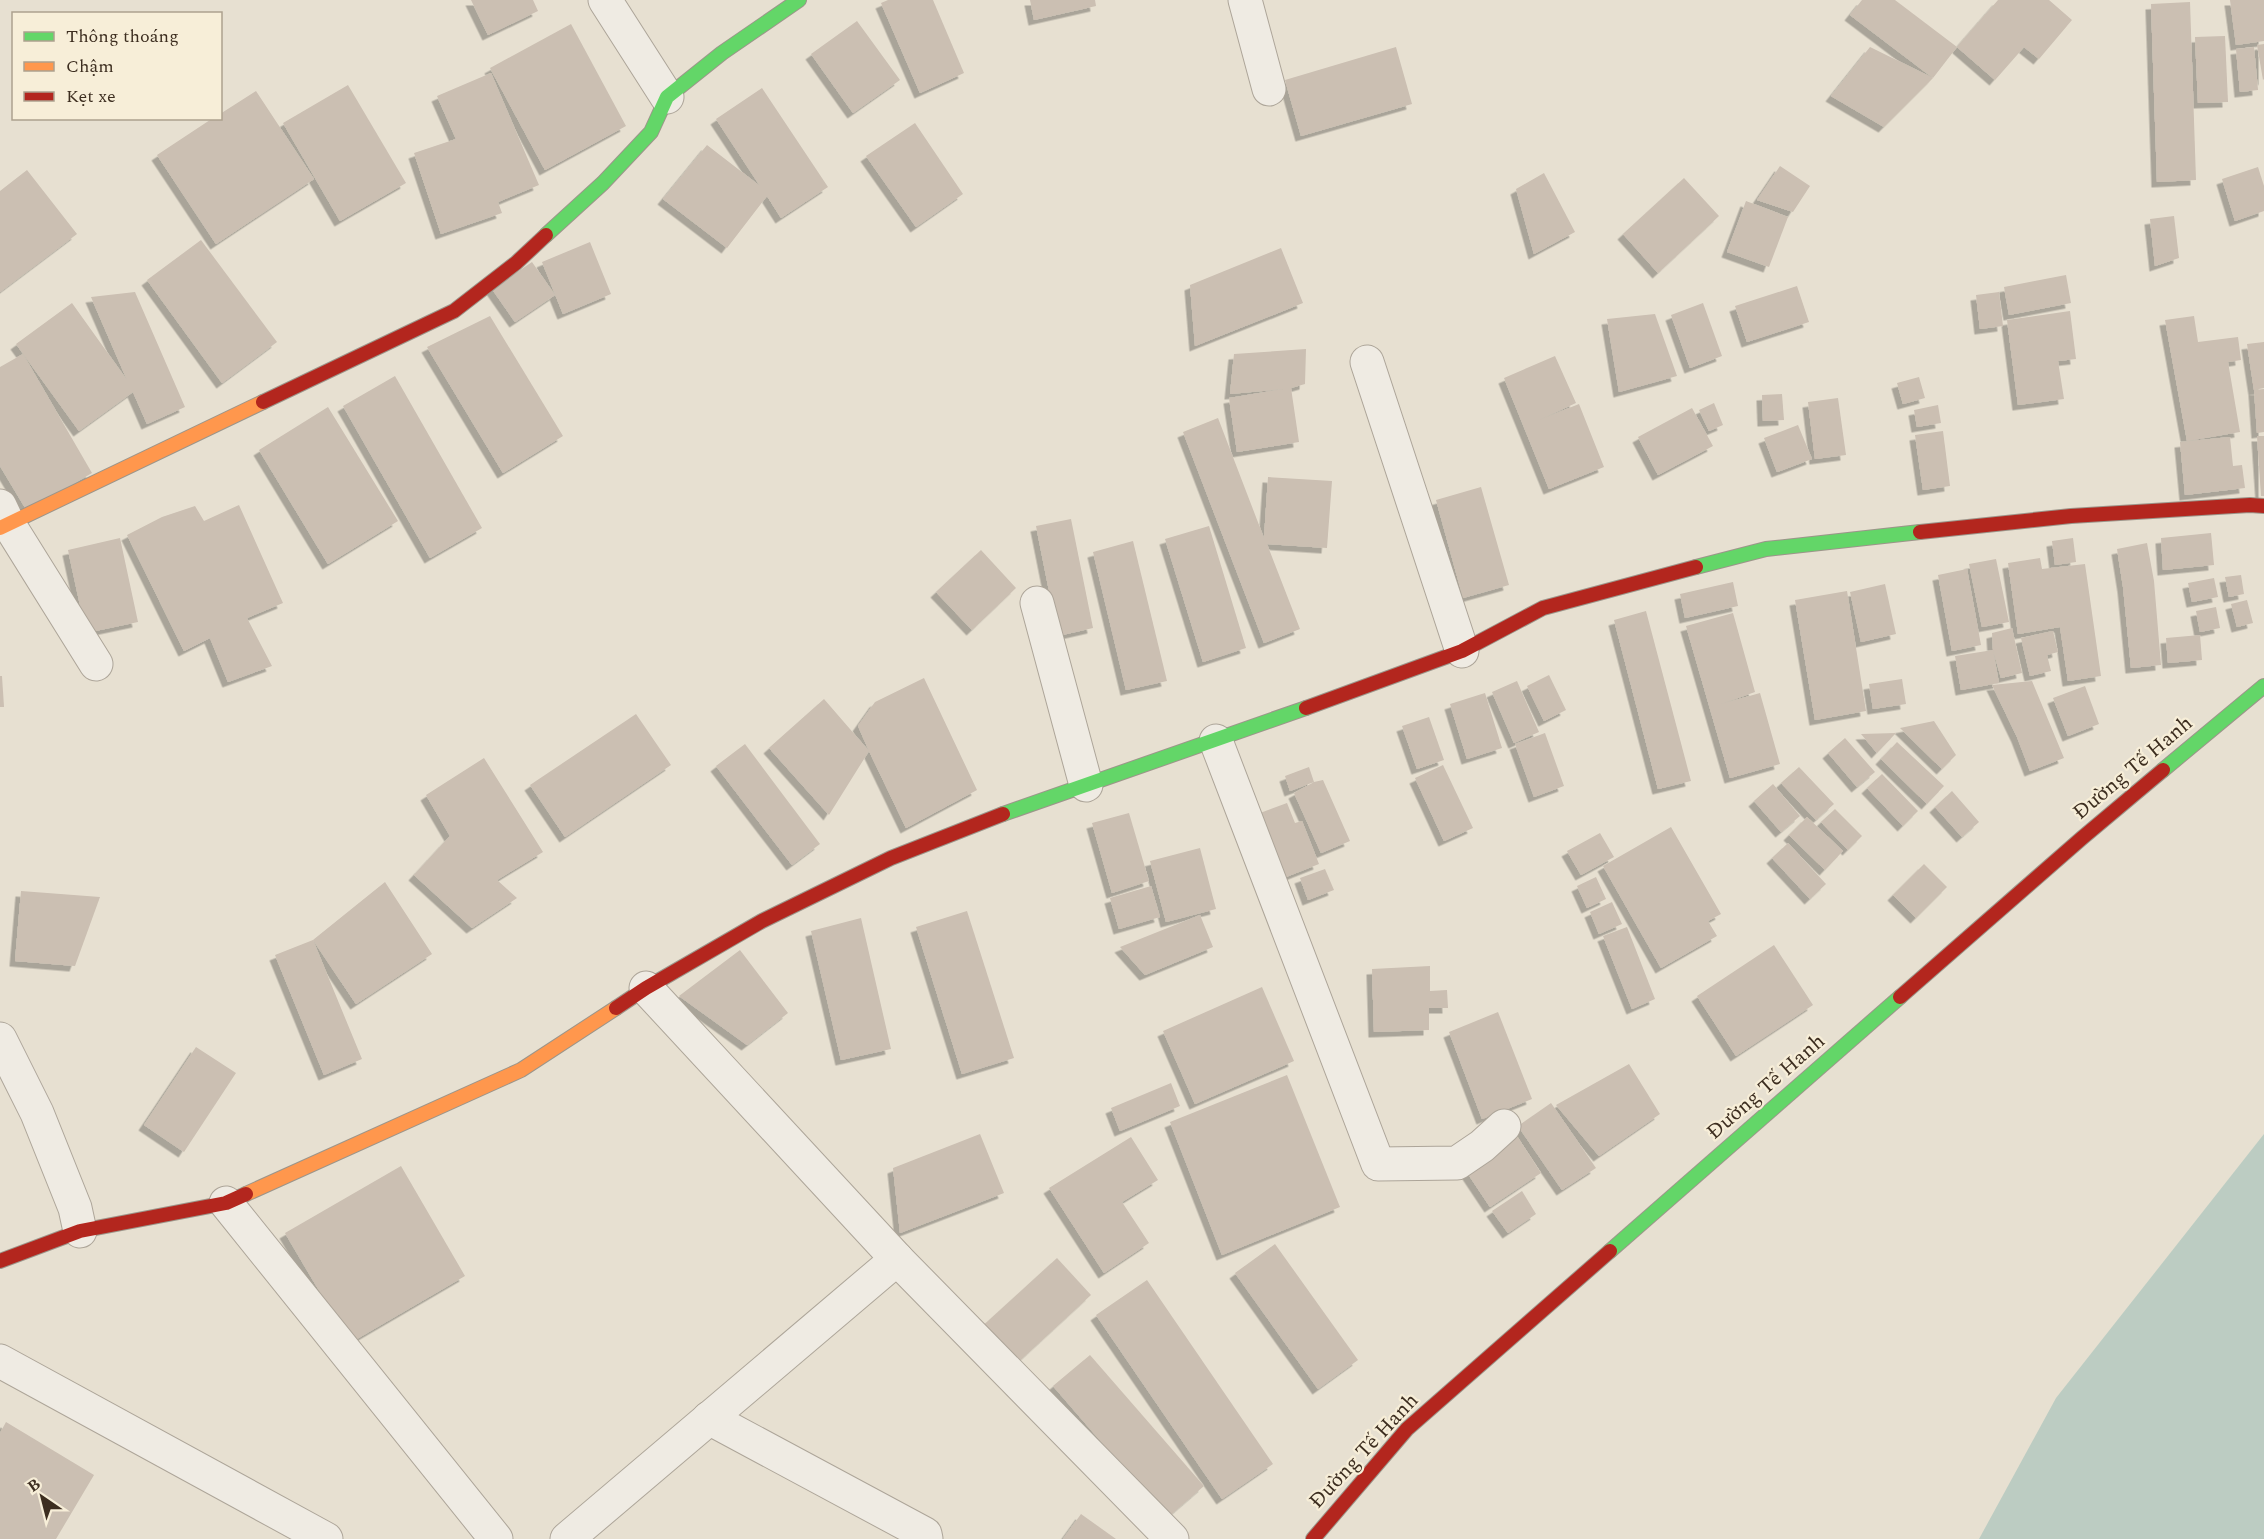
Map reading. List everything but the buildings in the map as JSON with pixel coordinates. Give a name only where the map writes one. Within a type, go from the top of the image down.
[{"type":"street","points":[[605,0],[667,97]]},
{"type":"street","points":[[96,664],[3,519],[454,311],[516,263],[603,183],[651,132],[667,97],[722,53],[799,0]]},
{"type":"street","points":[[1245,0],[1269,89]]},
{"type":"street","points":[[1367,362],[1462,651]]},
{"type":"street","points":[[0,1261],[80,1231],[226,1203],[521,1070],[646,988],[762,921],[891,858],[1027,805],[1216,741],[1462,651],[1543,608],[1766,549],[2071,516],[2264,506]]},
{"type":"street","points":[[1037,603],[1086,785]]},
{"type":"street","name":"Đường Tế Hanh","points":[[1313,1539],[1407,1429],[2073,846],[2264,686]]},
{"type":"street","points":[[1216,741],[1378,1164],[1457,1163],[1482,1146],[1504,1126]]},
{"type":"street","points":[[646,988],[897,1258],[1172,1539]]},
{"type":"street","points":[[0,1039],[37,1113],[75,1208],[80,1231]]},
{"type":"street","points":[[226,1203],[496,1539]]},
{"type":"street","points":[[567,1539],[897,1258]]},
{"type":"street","points":[[0,1361],[326,1539]]},
{"type":"street","points":[[709,1418],[925,1534],[926,1539]]},
{"type":"shaded area","points":[[2264,1134],[2264,1539],[1979,1539],[2056,1398]]},
{"type":"traffic: fast","points":[[546,235],[603,183],[651,132],[667,97],[722,53],[799,0]]},
{"type":"traffic: fast","points":[[1696,567],[1766,549],[1920,532]]},
{"type":"traffic: fast","points":[[2163,770],[2264,686]]},
{"type":"traffic: fast","points":[[1003,814],[1306,708]]},
{"type":"traffic: fast","points":[[1610,1251],[1900,997]]},
{"type":"traffic: slow","points":[[0,528],[263,402]]},
{"type":"traffic: slow","points":[[246,1194],[521,1070],[616,1008]]},
{"type":"traffic: jam","points":[[263,402],[454,311],[516,263],[546,235]]},
{"type":"traffic: jam","points":[[1920,532],[2071,516],[2264,506]]},
{"type":"traffic: jam","points":[[1306,708],[1462,651],[1543,608],[1696,567]]},
{"type":"traffic: jam","points":[[1900,997],[2163,770]]},
{"type":"traffic: jam","points":[[616,1008],[646,988],[762,921],[891,858],[1003,814]]},
{"type":"traffic: jam","points":[[0,1261],[80,1231],[226,1203],[246,1194]]},
{"type":"traffic: jam","points":[[1313,1539],[1407,1429],[1610,1251]]}]
